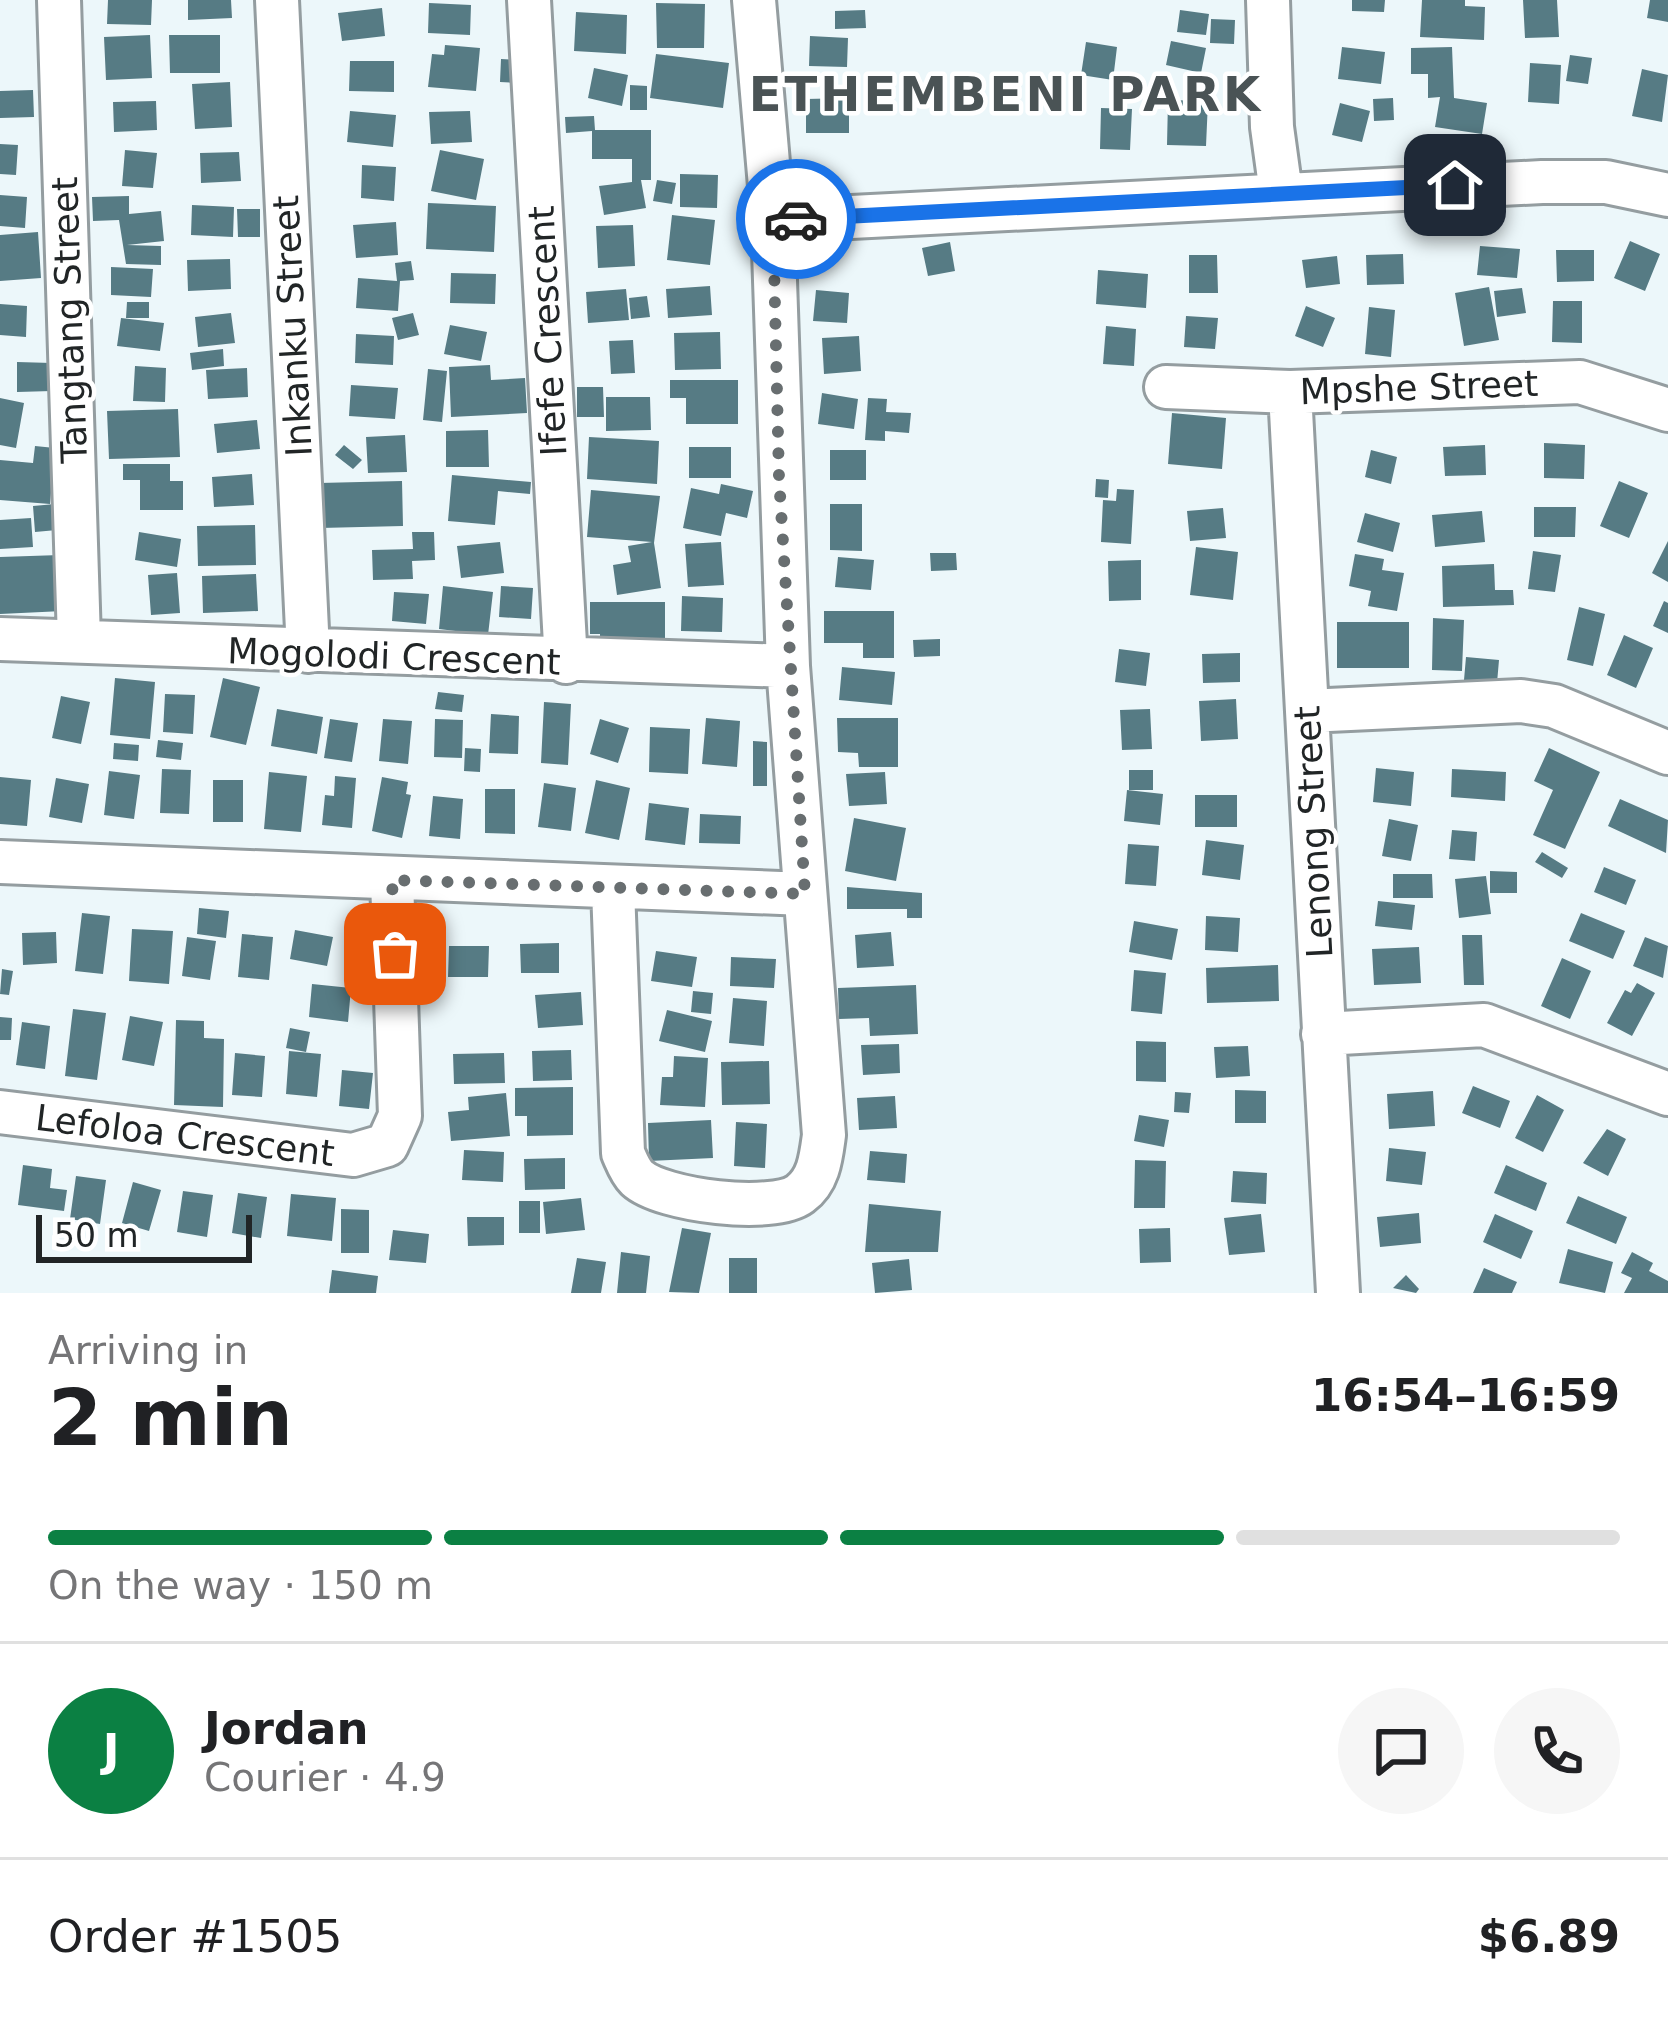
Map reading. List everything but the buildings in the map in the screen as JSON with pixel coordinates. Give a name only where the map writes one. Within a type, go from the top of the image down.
[{"type":"street","name":"Tangtang Street","points":[[59,0],[79,640]]},
{"type":"street","name":"Inkanku Street","points":[[277,0],[308,651]]},
{"type":"street","name":"Ifefe Crescent","points":[[529,0],[566,662]]},
{"type":"street","points":[[613,889],[623,1153],[629,1168],[638,1179],[671,1194],[764,1206],[786,1203],[805,1191],[821,1159],[824,1135],[788,667],[773,220],[754,0]]},
{"type":"street","points":[[1268,0],[1272,127],[1281,193]]},
{"type":"street","points":[[773,220],[1586,181],[1668,195]]},
{"type":"street","name":"Mpshe Street","points":[[1166,387],[1290,392],[1580,382],[1668,410]]},
{"type":"street","name":"Lenong Street","points":[[1290,392],[1335,1283]]},
{"type":"street","name":"Mogolodi Crescent","points":[[0,639],[788,667]]},
{"type":"street","points":[[1306,711],[1520,701],[1554,706],[1668,753]]},
{"type":"street","points":[[0,862],[805,894]]},
{"type":"street","name":"Lefoloa Crescent","points":[[0,1112],[353,1155],[387,1145],[400,1116],[392,880]]},
{"type":"street","points":[[1323,1034],[1484,1025],[1668,1094]]},
{"type":"way so far","points":[[395,954],[392,880],[805,894],[779,478],[773,220],[796,219]]},
{"type":"district","name":"ETHEMBENI PARK","points":[[1006,94]]},
{"type":"route","points":[[796,219],[1455,185]]}]
